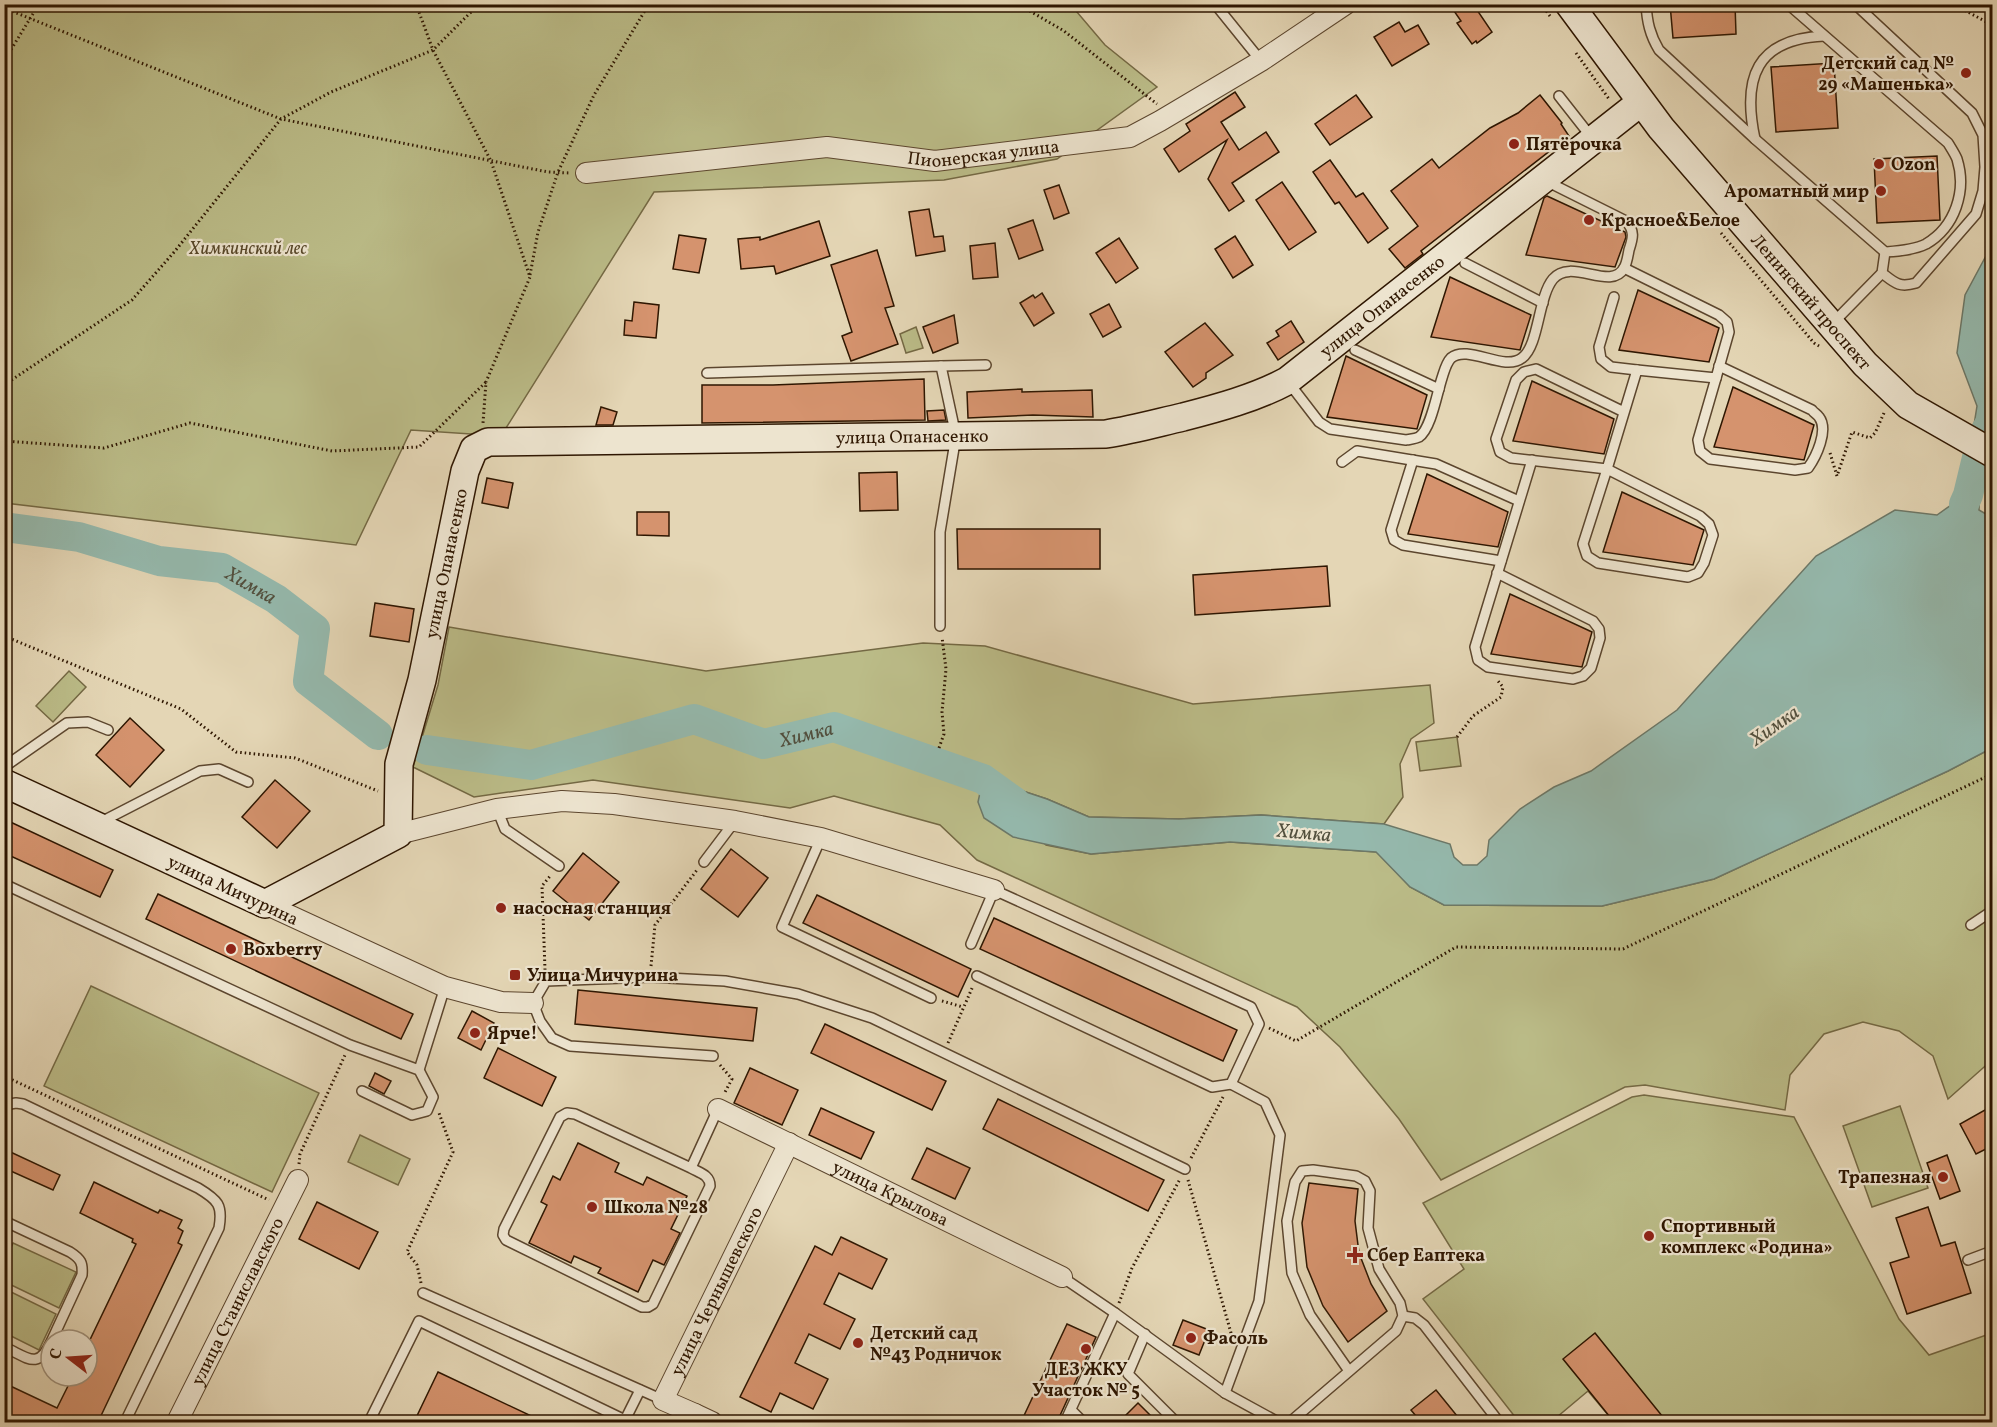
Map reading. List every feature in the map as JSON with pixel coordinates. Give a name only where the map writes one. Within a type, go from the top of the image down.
[{"type":"street","name":"Пионерская улица","points":[[586,173],[827,147],[935,161],[1130,136],[1261,61],[1346,4]]},
{"type":"street","name":"Ленинский проспект","points":[[1569,4],[1641,102],[1865,364],[1908,405],[1992,453]]},
{"type":"street","name":"улица Опанасенко","points":[[398,834],[399,764],[422,680],[465,471],[474,449],[488,442],[1106,434],[1209,410],[1268,391],[1287,381],[1546,177],[1598,140],[1641,102]]},
{"type":"street","name":"улица Мичурина","points":[[4,783],[445,987],[501,1002],[533,1002]]},
{"type":"street","points":[[265,904],[398,834],[497,809],[562,801],[614,804],[735,820],[821,838],[994,891]]},
{"type":"street","name":"улица Крылова","points":[[718,1109],[1062,1277]]},
{"type":"street","name":"улица Чернышевского","points":[[663,1400],[789,1143]]},
{"type":"street","name":"улица Станиславского","points":[[177,1422],[298,1180]]},
{"type":"street","points":[[663,1400],[699,1420]]},
{"type":"lane","points":[[1215,4],[1261,61]]},
{"type":"lane","points":[[1646,4],[1651,37],[1659,50],[1755,139],[1885,252],[1925,244],[1952,219],[1959,201],[1960,180],[1957,159],[1948,143],[1788,4]]},
{"type":"lane","points":[[1855,4],[1975,110],[1983,135],[1983,192],[1976,214],[1916,283],[1906,286],[1895,283],[1882,273]]},
{"type":"lane","points":[[1755,139],[1749,113],[1750,93],[1754,74],[1763,59],[1776,49],[1796,40],[1824,36]]},
{"type":"lane","points":[[1559,96],[1598,140]]},
{"type":"lane","points":[[1287,381],[1319,422],[1330,429],[1406,440],[1418,438],[1426,429],[1445,368],[1451,358],[1462,354],[1509,362],[1521,359],[1529,351],[1548,285],[1558,274],[1570,270],[1609,277],[1618,275],[1624,268],[1633,237],[1632,228],[1626,221],[1554,185],[1546,177]]},
{"type":"lane","points":[[1830,325],[1882,273],[1885,252]]},
{"type":"lane","points":[[1465,263],[1543,303]]},
{"type":"lane","points":[[1624,268],[1719,315],[1727,322],[1729,332],[1719,366],[1698,440],[1700,451],[1710,459],[1795,470],[1808,468],[1815,458],[1823,429],[1820,418],[1812,410],[1719,366]]},
{"type":"lane","points":[[1614,297],[1599,347],[1601,359],[1611,367],[1716,378]]},
{"type":"lane","points":[[1355,350],[1439,389]]},
{"type":"lane","points":[[707,373],[986,365]]},
{"type":"lane","points":[[940,626],[940,532],[956,436],[941,366]]},
{"type":"lane","points":[[1624,412],[1536,369],[1524,372],[1516,380],[1496,439],[1500,452],[1511,458],[1607,469],[1700,516],[1709,524],[1713,536],[1704,563],[1698,573],[1688,577],[1598,562],[1587,556],[1583,544],[1607,469],[1637,370]]},
{"type":"lane","points":[[1342,462],[1357,451],[1436,464],[1519,501]]},
{"type":"lane","points":[[1413,460],[1391,530],[1394,540],[1403,545],[1501,561]]},
{"type":"lane","points":[[1497,573],[1593,621],[1599,629],[1600,638],[1591,668],[1583,676],[1573,679],[1488,667],[1478,660],[1475,648],[1497,573],[1532,460]]},
{"type":"lane","points":[[4,767],[67,723],[88,722],[108,730]]},
{"type":"lane","points":[[94,825],[200,771],[219,769],[248,782]]},
{"type":"lane","points":[[497,809],[506,829],[559,866]]},
{"type":"lane","points":[[704,862],[735,820]]},
{"type":"lane","points":[[821,838],[782,927],[931,998]]},
{"type":"lane","points":[[4,884],[350,1045],[419,1070],[433,1097],[427,1111],[412,1115],[362,1091]]},
{"type":"lane","points":[[971,944],[994,891],[1251,1007],[1259,1024],[1231,1084]]},
{"type":"lane","points":[[1971,925],[1992,911]]},
{"type":"lane","points":[[977,976],[1212,1087],[1231,1084],[1265,1102],[1280,1135],[1259,1301],[1225,1393]]},
{"type":"lane","points":[[713,1056],[570,1046],[552,1038],[540,1021],[533,1002],[546,981],[650,977],[725,981],[798,994],[872,1018],[1185,1169]]},
{"type":"lane","points":[[419,1070],[445,987]]},
{"type":"lane","points":[[4,1105],[23,1104],[198,1188],[218,1202],[221,1213],[219,1228],[125,1422]]},
{"type":"lane","points":[[691,1168],[718,1109]]},
{"type":"lane","points":[[567,1113],[575,1114],[691,1168],[707,1176],[710,1186],[653,1304],[648,1307],[642,1307],[506,1240],[503,1235],[560,1117],[567,1113]]},
{"type":"lane","points":[[1290,1422],[1396,1331],[1403,1316],[1400,1303],[1378,1269],[1368,1228],[1370,1191],[1365,1181],[1356,1176],[1313,1170],[1302,1171],[1294,1182],[1287,1221],[1292,1273],[1310,1315],[1349,1371]]},
{"type":"lane","points":[[4,1221],[70,1252],[79,1258],[83,1265],[82,1275],[58,1328]]},
{"type":"lane","points":[[1968,1260],[1992,1251]]},
{"type":"lane","points":[[1062,1277],[1225,1393],[1278,1422]]},
{"type":"lane","points":[[423,1293],[663,1400]]},
{"type":"lane","points":[[1065,1422],[1115,1313]]},
{"type":"lane","points":[[1403,1316],[1415,1318],[1424,1325],[1499,1422]]},
{"type":"lane","points":[[369,1422],[419,1321],[625,1421],[640,1390]]},
{"type":"lane","points":[[1145,1334],[1128,1374],[1176,1422]]},
{"type":"lane","points":[[4,1347],[30,1359],[39,1359]]},
{"type":"lane","points":[[1071,1410],[1083,1422]]},
{"type":"path","points":[[4,61],[39,4]]},
{"type":"path","points":[[416,4],[433,50],[491,161],[530,277]]},
{"type":"path","points":[[4,385],[132,300],[175,251],[281,118],[332,92],[433,50],[479,4]]},
{"type":"path","points":[[481,446],[486,382],[530,277],[538,232],[558,172],[594,96],[649,4]]},
{"type":"path","points":[[1018,4],[1064,31],[1170,115]]},
{"type":"path","points":[[1953,4],[1992,26]]},
{"type":"path","points":[[4,8],[281,118],[548,172],[586,173]]},
{"type":"path","points":[[4,441],[104,448],[190,423],[332,451],[419,447],[486,382]]},
{"type":"path","points":[[1823,429],[1837,476],[1852,432],[1870,438]]},
{"type":"path","points":[[939,748],[944,734],[942,712],[946,669],[940,626]]},
{"type":"path","points":[[4,636],[182,709],[236,752],[295,758],[399,799]]},
{"type":"path","points":[[1457,737],[1473,716],[1501,697],[1503,687],[1488,667]]},
{"type":"path","points":[[1259,1024],[1296,1041],[1456,947],[1623,950],[1992,774]]},
{"type":"path","points":[[650,977],[655,925],[704,862]]},
{"type":"path","points":[[542,886],[546,981]]},
{"type":"path","points":[[944,1053],[977,976]]},
{"type":"path","points":[[931,998],[963,1007]]},
{"type":"path","points":[[298,1180],[300,1154],[350,1045]]},
{"type":"path","points":[[713,1056],[732,1079]]},
{"type":"path","points":[[4,1076],[284,1207]]},
{"type":"path","points":[[423,1293],[417,1265],[407,1252],[453,1152],[433,1097]]},
{"type":"path","points":[[1185,1169],[1231,1333],[1230,1343]]},
{"type":"path","points":[[1115,1313],[1132,1268]]},
{"type":"green space","name":"Химкинский лес","points":[[5,5],[1071,5],[1105,45],[1157,87],[1057,159],[944,180],[654,192],[501,436],[411,430],[356,545],[5,503]]},
{"type":"green space","points":[[916,327],[923,348],[906,353],[900,334]]},
{"type":"green space","points":[[449,627],[706,671],[923,643],[985,646],[1193,704],[1430,685],[1434,723],[1411,739],[1400,764],[1403,797],[1384,824],[1261,815],[1179,819],[1089,817],[1047,799],[983,779],[1046,845],[1091,854],[1230,842],[1377,852],[1410,887],[1444,905],[1602,906],[1714,879],[1948,771],[1992,748],[1992,1060],[1948,1099],[1933,1056],[1899,1031],[1863,1022],[1824,1034],[1790,1075],[1785,1110],[1645,1085],[1625,1087],[1441,1180],[1399,1119],[1340,1047],[1297,1007],[977,860],[940,825],[834,796],[790,808],[593,780],[474,797],[413,767],[438,685]]},
{"type":"green space","points":[[69,671],[86,687],[53,722],[36,706]]},
{"type":"green space","points":[[1457,737],[1461,766],[1420,771],[1416,742]]},
{"type":"green space","points":[[91,986],[319,1093],[272,1192],[44,1086]]},
{"type":"green space","name":"Спортивный комплекс «Родина»","points":[[1644,1095],[1794,1117],[1899,1319],[1929,1355],[1992,1333],[1992,1422],[1614,1422],[1588,1391],[1551,1422],[1519,1422],[1423,1299],[1464,1269],[1423,1203],[1632,1097]]},
{"type":"green space","points":[[1900,1106],[1928,1188],[1872,1207],[1843,1126]]},
{"type":"green space","points":[[360,1135],[410,1159],[398,1185],[348,1162]]},
{"type":"green space","points":[[13,1243],[76,1272],[59,1308],[5,1282],[5,1262]]},
{"type":"green space","points":[[5,1289],[56,1314],[49,1328],[39,1328],[39,1350],[5,1333]]},
{"type":"water","points":[[1992,247],[1992,441],[1973,431],[1977,406],[1957,353],[1965,295]]},
{"type":"water","points":[[1964,459],[1981,470],[1979,510],[1992,516],[1992,748],[1948,771],[1714,879],[1602,906],[1444,905],[1410,887],[1376,852],[1230,842],[1091,854],[1013,837],[984,818],[978,802],[983,779],[1047,799],[1089,817],[1179,819],[1261,815],[1384,824],[1450,844],[1454,857],[1463,865],[1477,865],[1487,856],[1489,840],[1520,809],[1554,787],[1591,771],[1677,710],[1816,556],[1895,510],[1937,515],[1951,505]]},
{"type":"building","points":[[1463,4],[1473,4],[1492,32],[1477,43],[1476,41],[1472,44],[1457,23],[1461,21],[1454,11]]},
{"type":"building","points":[[1670,4],[1735,4],[1736,34],[1673,38]]},
{"type":"building","points":[[1399,22],[1405,32],[1418,25],[1429,44],[1392,66],[1374,37]]},
{"type":"building","points":[[1834,63],[1838,128],[1776,132],[1771,67]]},
{"type":"building","points":[[1235,92],[1245,107],[1221,122],[1239,150],[1266,132],[1279,152],[1232,183],[1244,201],[1229,211],[1208,179],[1227,140],[1179,172],[1164,149],[1190,131],[1186,124]]},
{"type":"building","points":[[1356,95],[1372,117],[1330,145],[1315,124]]},
{"type":"building","points":[[1540,95],[1569,136],[1421,251],[1423,254],[1405,268],[1389,249],[1418,226],[1391,191],[1432,159],[1439,168],[1490,128],[1518,113]]},
{"type":"building","points":[[1937,156],[1940,220],[1877,223],[1874,159]]},
{"type":"building","points":[[1330,160],[1356,197],[1363,193],[1388,228],[1368,243],[1339,202],[1335,204],[1313,172]]},
{"type":"building","points":[[1282,182],[1316,232],[1289,250],[1256,200]]},
{"type":"building","points":[[1059,185],[1069,213],[1054,219],[1044,190]]},
{"type":"building","points":[[1547,196],[1625,232],[1626,237],[1615,267],[1526,255],[1544,198]]},
{"type":"building","points":[[929,209],[934,237],[943,236],[945,251],[916,256],[909,212]]},
{"type":"building","points":[[1033,220],[1043,250],[1019,259],[1008,229]]},
{"type":"building","points":[[819,221],[830,256],[776,274],[774,266],[741,269],[738,239],[760,237],[760,240]]},
{"type":"building","points":[[679,235],[706,239],[699,273],[673,269]]},
{"type":"building","points":[[1235,236],[1253,265],[1233,278],[1215,249]]},
{"type":"building","points":[[1119,238],[1138,268],[1116,283],[1096,253]]},
{"type":"building","points":[[995,243],[998,277],[973,279],[970,246]]},
{"type":"building","points":[[877,250],[894,306],[885,308],[898,344],[851,361],[842,336],[852,332],[831,265]]},
{"type":"building","points":[[1450,277],[1531,315],[1520,350],[1431,337]]},
{"type":"building","points":[[1638,290],[1719,328],[1709,362],[1619,350]]},
{"type":"building","points":[[1042,293],[1054,313],[1034,326],[1020,303],[1033,295],[1035,298]]},
{"type":"building","points":[[634,302],[659,305],[656,338],[624,335],[625,320],[632,321]]},
{"type":"building","points":[[1109,304],[1121,327],[1103,337],[1090,314]]},
{"type":"building","points":[[954,315],[958,343],[933,353],[923,327]]},
{"type":"building","points":[[1291,321],[1304,342],[1278,360],[1267,343],[1279,336],[1276,331]]},
{"type":"building","points":[[1205,323],[1233,355],[1206,373],[1206,378],[1193,387],[1165,352]]},
{"type":"building","points":[[1346,356],[1427,395],[1417,429],[1327,417]]},
{"type":"building","points":[[924,379],[925,420],[702,423],[702,385],[773,385]]},
{"type":"building","points":[[1532,381],[1614,419],[1604,454],[1513,441]]},
{"type":"building","points":[[1733,387],[1814,425],[1804,460],[1714,447]]},
{"type":"building","points":[[1022,389],[1022,392],[1092,390],[1093,417],[1033,415],[968,418],[967,392]]},
{"type":"building","points":[[601,407],[617,412],[613,425],[596,425]]},
{"type":"building","points":[[944,410],[946,420],[928,421],[927,411]]},
{"type":"building","points":[[897,472],[898,510],[860,511],[859,473]]},
{"type":"building","points":[[1427,474],[1508,512],[1498,547],[1408,534]]},
{"type":"building","points":[[487,478],[513,483],[508,508],[482,503]]},
{"type":"building","points":[[1622,492],[1704,530],[1693,565],[1603,552]]},
{"type":"building","points":[[637,512],[669,512],[669,536],[637,535]]},
{"type":"building","points":[[957,529],[1100,529],[1100,569],[958,569]]},
{"type":"building","points":[[1327,566],[1330,606],[1195,615],[1193,575]]},
{"type":"building","points":[[1510,594],[1592,632],[1582,667],[1491,654]]},
{"type":"building","points":[[375,603],[414,609],[409,642],[370,636]]},
{"type":"building","points":[[130,718],[164,750],[130,787],[96,755]]},
{"type":"building","points":[[275,780],[310,811],[277,848],[242,817]]},
{"type":"building","points":[[4,819],[113,870],[100,897],[4,853]]},
{"type":"building","points":[[731,849],[768,878],[738,917],[701,889]]},
{"type":"building","points":[[583,853],[619,882],[589,920],[553,891]]},
{"type":"building","points":[[158,894],[413,1014],[401,1039],[146,919]]},
{"type":"building","points":[[817,895],[971,969],[958,997],[803,923]]},
{"type":"building","points":[[994,918],[1237,1030],[1223,1061],[980,949]]},
{"type":"building","points":[[578,990],[757,1008],[753,1041],[575,1024]]},
{"type":"building","name":"Ярче!","points":[[472,1011],[494,1023],[481,1050],[458,1038]]},
{"type":"building","points":[[825,1024],[946,1081],[932,1110],[811,1053]]},
{"type":"building","points":[[498,1048],[556,1077],[542,1106],[484,1078]]},
{"type":"building","points":[[750,1068],[798,1090],[782,1125],[734,1103]]},
{"type":"building","points":[[375,1073],[391,1081],[384,1094],[369,1086]]},
{"type":"building","points":[[998,1099],[1164,1180],[1148,1211],[983,1129]]},
{"type":"building","points":[[1992,1106],[1992,1146],[1976,1154],[1960,1124]]},
{"type":"building","points":[[821,1108],[874,1132],[861,1159],[809,1135]]},
{"type":"building","points":[[578,1143],[619,1163],[615,1172],[643,1185],[647,1177],[687,1196],[671,1229],[680,1233],[664,1265],[653,1260],[638,1292],[598,1273],[601,1268],[574,1256],[571,1263],[529,1243],[547,1205],[541,1202],[553,1176],[560,1180]]},
{"type":"building","points":[[927,1148],[970,1168],[955,1199],[912,1179]]},
{"type":"building","points":[[4,1149],[60,1175],[53,1190],[4,1168]]},
{"type":"building","name":"Трапезная","points":[[1947,1155],[1960,1191],[1940,1199],[1927,1163]]},
{"type":"building","points":[[94,1182],[158,1213],[160,1210],[182,1220],[178,1228],[183,1231],[178,1243],[182,1245],[98,1422],[4,1422],[4,1383],[57,1408],[67,1388],[99,1388],[99,1328],[96,1328],[136,1244],[132,1242],[133,1239],[80,1213]]},
{"type":"building","points":[[1309,1183],[1358,1189],[1355,1221],[1359,1253],[1371,1284],[1387,1311],[1348,1342],[1323,1306],[1307,1267],[1302,1223]]},
{"type":"building","points":[[317,1202],[378,1232],[359,1269],[299,1239]]},
{"type":"building","points":[[1928,1207],[1941,1246],[1955,1242],[1971,1293],[1907,1314],[1890,1263],[1909,1257],[1896,1218]]},
{"type":"building","points":[[841,1237],[887,1259],[872,1289],[839,1273],[824,1304],[855,1319],[840,1349],[809,1334],[795,1363],[828,1379],[813,1409],[780,1393],[771,1412],[740,1397],[815,1246],[832,1255]]},
{"type":"building","name":"Фасоль","points":[[1183,1320],[1209,1330],[1199,1355],[1173,1345]]},
{"type":"building","points":[[1067,1324],[1096,1337],[1057,1422],[1021,1422]]},
{"type":"building","points":[[1595,1333],[1667,1422],[1614,1422],[1563,1359]]},
{"type":"building","points":[[438,1372],[544,1422],[414,1422]]},
{"type":"building","points":[[1436,1390],[1462,1422],[1421,1422],[1411,1410]]},
{"type":"building","points":[[1138,1403],[1157,1422],[1119,1422]]},
{"type":"waterway","name":"Химка","points":[[1964,504],[1982,437],[1992,420]]},
{"type":"waterway","name":"Химка","points":[[4,527],[79,537],[159,561],[222,568],[276,599],[315,629],[308,681],[378,735]]},
{"type":"waterway","name":"Химка","points":[[427,750],[531,765],[694,719],[764,744],[834,727],[983,779],[1015,802]]},
{"type":"place","name":"Детский сад № 29 «Машенька»","points":[[1966,73]]},
{"type":"place","name":"Пятёрочка","points":[[1514,144]]},
{"type":"place","name":"Ozon","points":[[1879,164]]},
{"type":"place","name":"Ароматный мир","points":[[1881,191]]},
{"type":"place","name":"Красное&Белое","points":[[1589,220]]},
{"type":"place","name":"насосная станция","points":[[501,908]]},
{"type":"place","name":"Boxberry","points":[[231,949]]},
{"type":"place","name":"Улица Мичурина","points":[[515,975]]},
{"type":"place","name":"Ярче!","points":[[475,1033]]},
{"type":"place","name":"Трапезная","points":[[1943,1177]]},
{"type":"place","name":"Школа №28","points":[[592,1207]]},
{"type":"place","name":"Спортивный комплекс «Родина»","points":[[1649,1236]]},
{"type":"place","name":"Сбер Еаптека","points":[[1355,1255]]},
{"type":"place","name":"Фасоль","points":[[1191,1338]]},
{"type":"place","name":"Детский сад №43 Родничок","points":[[858,1343]]},
{"type":"place","name":"ДЕЗ ЖКУ Участок № 5","points":[[1086,1349]]}]
